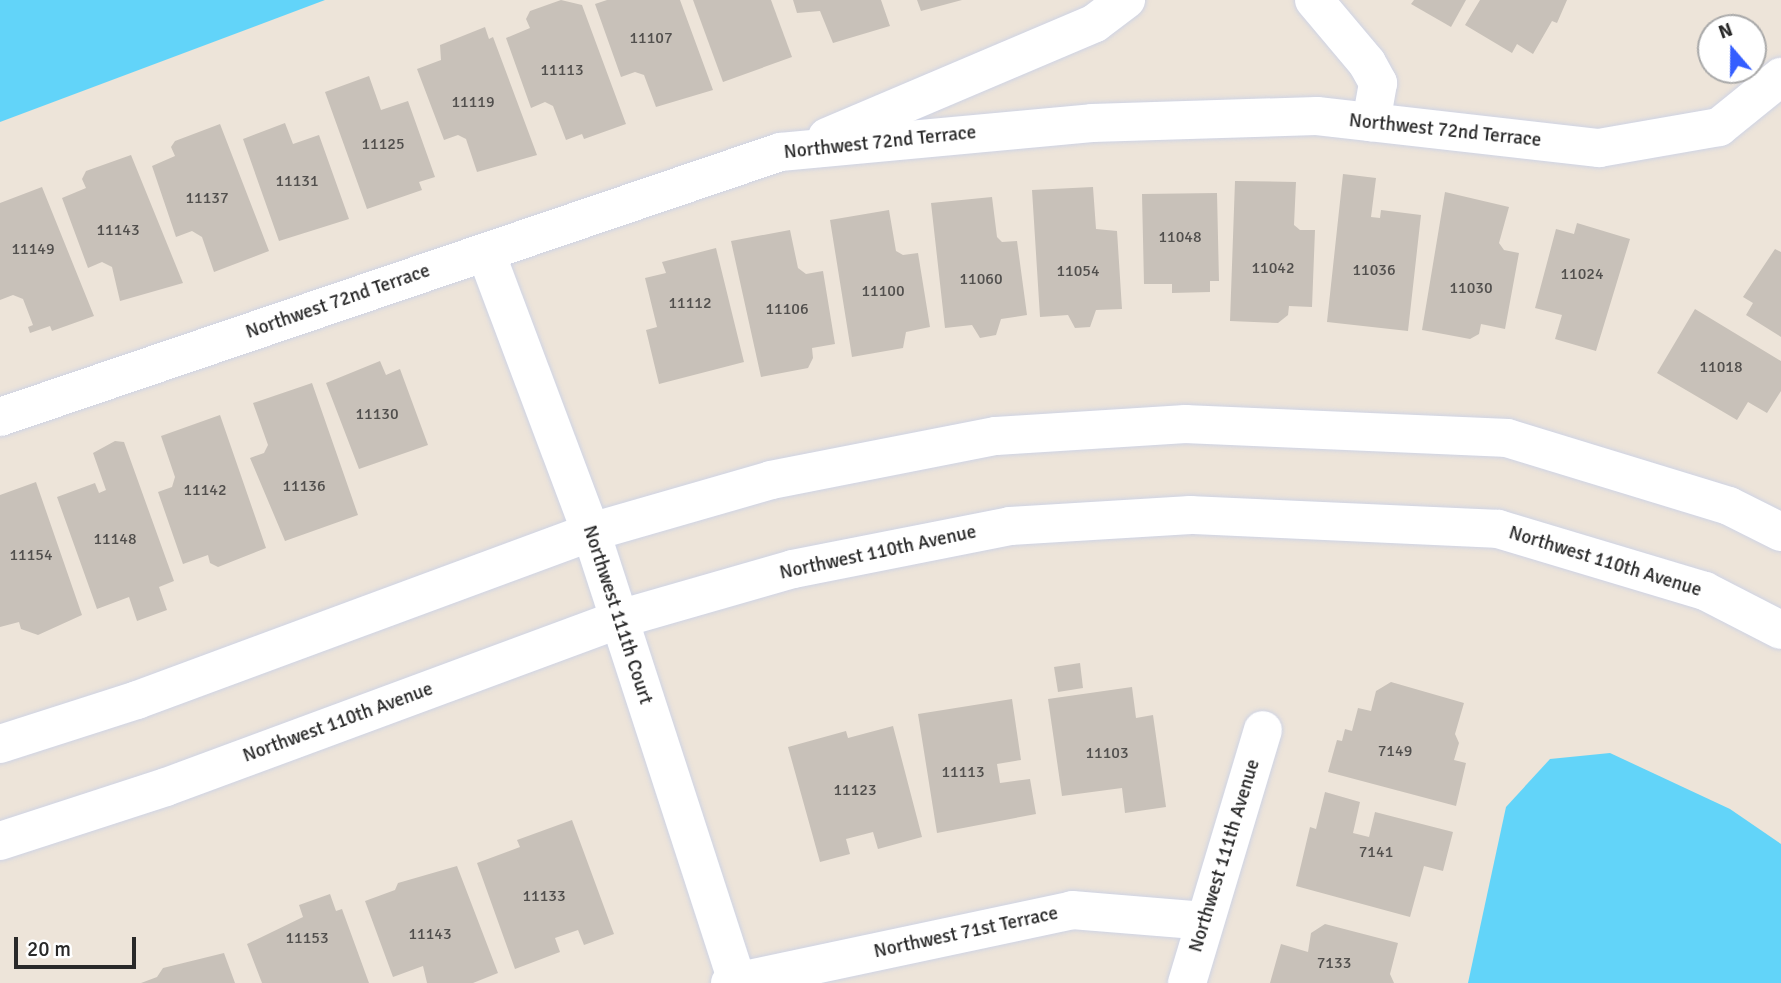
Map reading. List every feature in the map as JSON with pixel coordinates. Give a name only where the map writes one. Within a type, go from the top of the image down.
[{"type":"street","points":[[794,151],[1096,23],[1126,0]]},
{"type":"street","points":[[1314,0],[1367,63],[1378,83],[1371,122]]},
{"type":"street","name":"Northwest 72nd Terrace","points":[[0,416],[780,152],[1091,123],[1317,116],[1599,148],[1719,127],[1781,77]]},
{"type":"street","name":"Northwest 111th Court","points":[[486,253],[591,532],[734,982]]},
{"type":"street","points":[[0,744],[137,700],[591,532],[771,480],[996,436],[1186,424],[1507,438],[1730,506],[1781,532]]},
{"type":"street","name":"Northwest 110th Avenue","points":[[0,841],[166,787],[619,619],[793,569],[1010,526],[1191,515],[1498,529],[1705,591],[1781,630]]},
{"type":"street","name":"Northwest 111th Avenue","points":[[1187,983],[1263,730]]},
{"type":"street","name":"Northwest 71st Terrace","points":[[734,982],[1072,910],[1205,921]]},
{"type":"water","points":[[0,0],[325,0],[0,122]]},
{"type":"water","points":[[1610,753],[1730,809],[1781,844],[1781,983],[1468,983],[1506,807],[1550,759]]},
{"type":"building","points":[[561,0],[582,5],[626,124],[584,139],[582,134],[566,140],[553,106],[545,102],[531,108],[506,38],[530,28],[526,19],[530,11]]},
{"type":"building","points":[[607,0],[680,0],[713,90],[656,107],[644,75],[635,72],[621,77],[595,4]]},
{"type":"building","points":[[693,0],[771,0],[792,57],[723,82]]},
{"type":"building","points":[[793,0],[881,0],[890,26],[833,43],[820,11],[797,13]]},
{"type":"building","points":[[917,0],[962,0],[921,11]]},
{"type":"building","points":[[1414,0],[1466,0],[1451,27],[1411,4]]},
{"type":"building","points":[[1480,0],[1567,0],[1557,23],[1552,21],[1533,54],[1517,44],[1512,53],[1465,25]]},
{"type":"building","points":[[485,27],[489,39],[493,37],[537,155],[477,172],[466,139],[458,135],[444,140],[417,69],[441,60],[440,45]]},
{"type":"building","points":[[369,76],[381,110],[408,101],[435,177],[419,182],[422,190],[367,209],[325,92]]},
{"type":"building","points":[[285,123],[293,144],[319,135],[349,219],[279,241],[243,139]]},
{"type":"building","points":[[220,124],[269,251],[214,272],[202,237],[192,231],[176,237],[152,166],[175,156],[171,147],[175,141]]},
{"type":"building","points":[[131,155],[183,283],[120,301],[112,267],[102,262],[88,268],[62,198],[86,188],[82,179],[86,171]]},
{"type":"building","points":[[1343,174],[1376,178],[1371,217],[1380,218],[1381,210],[1421,215],[1408,331],[1327,322]]},
{"type":"building","points":[[1235,181],[1296,182],[1294,225],[1300,230],[1315,230],[1312,307],[1289,306],[1288,315],[1278,323],[1230,321]]},
{"type":"building","points":[[42,187],[94,316],[52,331],[50,326],[30,333],[28,327],[33,325],[23,299],[13,295],[0,300],[0,203]]},
{"type":"building","points":[[1093,187],[1096,229],[1117,231],[1122,309],[1096,310],[1090,327],[1075,328],[1068,315],[1040,317],[1032,190]]},
{"type":"building","points":[[1445,192],[1509,207],[1499,243],[1504,250],[1519,253],[1505,329],[1481,324],[1479,334],[1470,339],[1422,330]]},
{"type":"building","points":[[1217,193],[1219,281],[1210,281],[1210,292],[1172,293],[1172,284],[1144,284],[1142,194]]},
{"type":"building","points":[[992,197],[997,237],[1002,242],[1017,241],[1027,315],[1001,319],[996,335],[980,338],[972,325],[945,328],[931,203]]},
{"type":"building","points":[[889,210],[896,251],[903,255],[918,253],[930,327],[906,332],[903,348],[852,357],[830,220]]},
{"type":"building","points":[[1577,223],[1630,239],[1596,351],[1555,339],[1562,315],[1535,308],[1556,229],[1574,234]]},
{"type":"building","points":[[790,230],[798,268],[806,274],[823,271],[835,344],[812,348],[813,358],[808,368],[761,377],[731,241]]},
{"type":"building","points":[[716,248],[744,362],[659,384],[646,330],[657,327],[645,278],[666,273],[662,262]]},
{"type":"building","points":[[1775,249],[1781,252],[1781,337],[1746,315],[1753,303],[1743,297]]},
{"type":"building","points":[[1695,309],[1781,361],[1781,391],[1767,413],[1748,402],[1737,420],[1657,373]]},
{"type":"building","points":[[380,361],[386,375],[400,369],[428,445],[359,469],[326,383]]},
{"type":"building","points":[[312,383],[358,515],[285,541],[250,458],[264,453],[268,445],[253,403]]},
{"type":"building","points":[[220,415],[266,548],[218,567],[210,563],[208,555],[183,564],[158,492],[172,487],[175,477],[161,436]]},
{"type":"building","points":[[115,441],[124,442],[174,581],[159,587],[167,610],[137,621],[129,597],[97,609],[57,497],[95,483],[99,493],[106,490],[93,453]]},
{"type":"building","points":[[36,482],[82,615],[38,635],[21,629],[19,622],[0,627],[0,495]]},
{"type":"building","points":[[1080,663],[1083,688],[1058,692],[1054,667]]},
{"type":"building","points":[[1391,682],[1464,703],[1455,734],[1459,743],[1454,760],[1466,763],[1456,806],[1328,772],[1337,740],[1342,741],[1345,729],[1352,731],[1358,708],[1371,711],[1376,691]]},
{"type":"building","points":[[1132,687],[1136,718],[1153,715],[1166,807],[1125,813],[1122,788],[1062,796],[1048,699]]},
{"type":"building","points":[[1012,699],[1021,760],[997,764],[1000,783],[1030,779],[1036,814],[937,833],[918,714]]},
{"type":"building","points":[[893,726],[922,837],[878,849],[873,832],[846,839],[850,854],[820,862],[788,747],[846,731],[848,738]]},
{"type":"building","points":[[1325,792],[1360,802],[1353,833],[1369,837],[1375,812],[1453,832],[1443,871],[1424,866],[1410,917],[1296,886],[1310,827],[1316,829]]},
{"type":"building","points":[[572,820],[614,934],[584,945],[578,930],[555,938],[560,952],[515,969],[477,863],[520,847],[517,840]]},
{"type":"building","points":[[457,866],[498,973],[473,983],[427,983],[423,966],[393,977],[365,901],[395,890],[398,883]]},
{"type":"building","points":[[330,894],[336,911],[342,909],[369,983],[262,983],[247,944],[303,917],[299,905]]},
{"type":"building","points":[[1325,924],[1398,943],[1390,974],[1394,983],[1270,983],[1281,944],[1308,952],[1311,933]]},
{"type":"building","points":[[224,953],[235,983],[141,983],[157,977],[163,968]]}]
